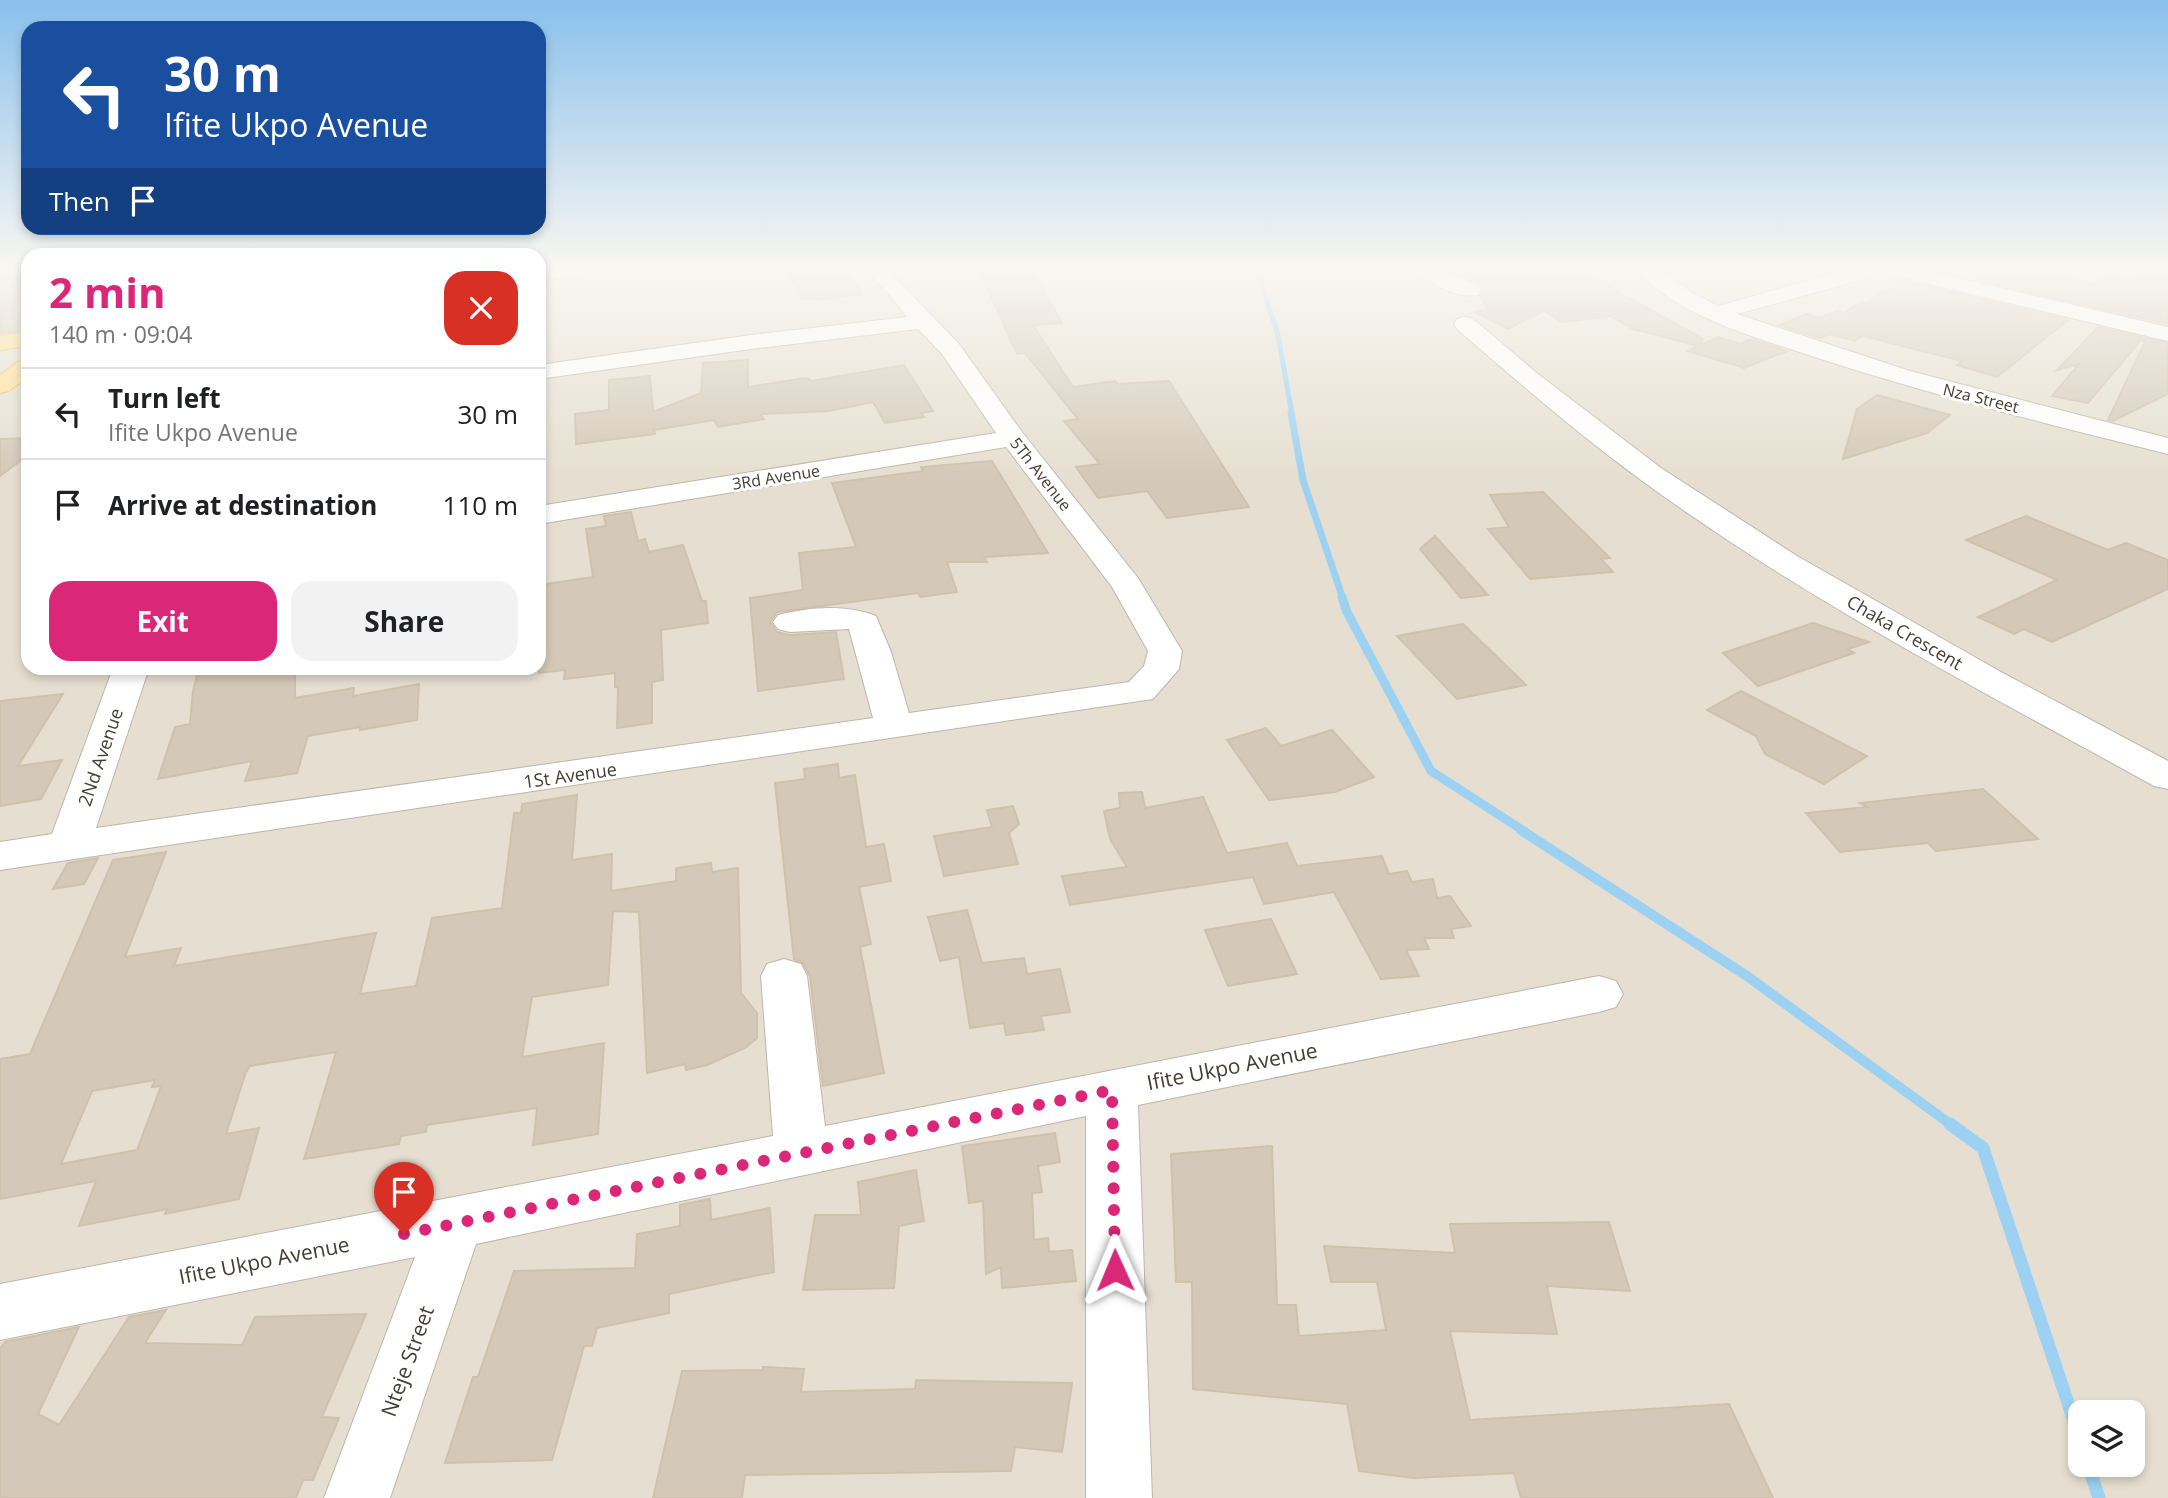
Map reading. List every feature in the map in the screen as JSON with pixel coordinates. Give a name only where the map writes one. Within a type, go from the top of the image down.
[{"type":"main road","points":[[0,345],[21,340]]},
{"type":"main road","points":[[0,345],[21,346]]},
{"type":"main road","points":[[0,386],[21,371]]},
{"type":"main road","points":[[0,411],[21,397]]},
{"type":"street","points":[[546,371],[786,338]]},
{"type":"street","name":"5Th Avenue","points":[[939,338],[951,349],[1013,438],[1126,585],[1165,651],[1161,669],[1140,691]]},
{"type":"street","name":"Chaka Crescent","points":[[1481,338],[1529,379],[1651,474],[1786,564],[1988,680],[2168,777]]},
{"type":"street","name":"Nza Street","points":[[1781,338],[1917,382],[2168,446]]},
{"type":"street","name":"3Rd Avenue","points":[[546,514],[1013,438]]},
{"type":"street","points":[[790,622],[848,617],[864,624],[894,726]]},
{"type":"street","name":"2Nd Avenue","points":[[69,846],[129,675]]},
{"type":"street","name":"1St Avenue","points":[[0,856],[1140,691]]},
{"type":"street","points":[[784,976],[801,1153]]},
{"type":"street","name":"Ifite Ukpo Avenue","points":[[0,1312],[455,1224],[1599,994]]},
{"type":"street","points":[[1112,1090],[1119,1498]]},
{"type":"street","name":"Nteje Street","points":[[357,1498],[455,1224]]},
{"type":"shaded area","points":[[0,338],[21,338],[21,675],[546,675],[546,338],[2168,338],[2168,1498],[0,1498]]},
{"type":"building","points":[[1010,338],[1041,338],[1073,387],[1115,381],[1118,384],[1169,381],[1249,507],[1167,518],[1147,491],[1098,498],[1076,467],[1100,464],[1064,421],[1078,419],[1025,353],[1017,354]]},
{"type":"building","points":[[1667,338],[1701,338],[1701,345],[1716,338],[1740,344],[1751,339],[1787,351],[1744,368],[1688,351],[1698,346]]},
{"type":"building","points":[[1871,338],[2046,338],[1997,377],[1957,365],[1962,361]]},
{"type":"building","points":[[2088,338],[2146,338],[2168,343],[2168,394],[2113,421],[2108,420],[2145,342],[2141,340],[2088,403],[2052,396],[2079,364],[2057,370]]},
{"type":"building","points":[[748,360],[748,387],[806,378],[812,381],[904,365],[933,411],[921,413],[924,417],[885,423],[873,402],[829,411],[760,414],[764,419],[718,427],[714,420],[654,430],[655,434],[576,444],[575,414],[609,410],[609,380],[650,376],[653,412],[701,393],[703,363]]},
{"type":"building","points":[[1877,395],[1950,415],[1927,433],[1843,459],[1857,409]]},
{"type":"building","points":[[21,438],[21,460],[0,476],[0,439]]},
{"type":"building","points":[[992,461],[1048,553],[984,557],[987,562],[947,562],[957,592],[920,597],[918,593],[777,612],[770,622],[777,632],[790,635],[836,632],[844,679],[758,691],[750,598],[803,590],[799,553],[856,547],[832,483],[923,471],[921,467]]},
{"type":"building","points":[[1543,492],[1610,558],[1601,559],[1613,572],[1530,579],[1488,529],[1509,527],[1490,495]]},
{"type":"building","points":[[631,512],[638,541],[645,539],[649,552],[683,545],[702,601],[706,601],[708,623],[661,630],[663,680],[652,682],[652,723],[617,728],[618,687],[615,687],[615,673],[564,679],[565,670],[546,672],[546,584],[593,577],[586,529],[606,526],[604,516]]},
{"type":"building","points":[[2026,516],[2108,550],[2126,543],[2168,560],[2168,589],[2052,642],[2024,629],[2014,634],[1978,617],[2057,580],[1966,540]]},
{"type":"building","points":[[1435,536],[1488,595],[1461,598],[1420,549]]},
{"type":"building","points":[[1813,623],[1869,642],[1848,649],[1854,653],[1758,686],[1723,653]]},
{"type":"building","points":[[1463,624],[1526,685],[1457,699],[1397,636]]},
{"type":"building","points":[[197,675],[295,675],[295,698],[354,688],[353,696],[419,684],[417,720],[308,736],[297,773],[245,781],[252,761],[158,779],[175,727],[190,724]]},
{"type":"building","points":[[1741,691],[1867,756],[1824,784],[1765,754],[1756,736],[1707,710]]},
{"type":"building","points":[[63,694],[18,766],[62,760],[41,799],[0,806],[0,701]]},
{"type":"building","points":[[1266,728],[1281,746],[1332,730],[1374,777],[1335,792],[1269,800],[1227,740]]},
{"type":"building","points":[[838,764],[839,778],[855,775],[866,847],[884,844],[891,881],[859,887],[871,944],[860,947],[884,1073],[823,1086],[810,976],[803,963],[794,959],[775,783],[805,779],[804,769]]},
{"type":"building","points":[[1983,789],[2038,839],[1936,851],[1928,843],[1840,852],[1806,813],[1868,807],[1860,803]]},
{"type":"building","points":[[1142,792],[1145,808],[1203,797],[1227,853],[1287,843],[1297,866],[1382,856],[1389,874],[1407,871],[1412,882],[1433,879],[1437,898],[1450,896],[1471,926],[1451,929],[1454,938],[1424,938],[1429,949],[1406,950],[1419,976],[1381,979],[1334,892],[1264,904],[1253,877],[1070,905],[1062,876],[1127,867],[1110,839],[1104,811],[1120,808],[1119,793]]},
{"type":"building","points":[[577,795],[572,860],[612,854],[611,891],[676,881],[676,868],[711,863],[712,872],[738,868],[741,993],[757,1013],[757,1038],[745,1048],[707,1065],[686,1070],[685,1064],[647,1073],[639,912],[613,911],[608,985],[532,997],[522,1057],[604,1043],[598,1134],[533,1145],[537,1108],[427,1125],[426,1132],[401,1136],[399,1144],[304,1159],[336,1052],[250,1066],[246,1072],[226,1134],[259,1128],[239,1199],[165,1214],[167,1209],[79,1226],[96,1181],[0,1199],[0,1059],[30,1054],[113,860],[166,852],[125,957],[181,948],[174,966],[376,933],[360,994],[416,986],[432,918],[502,908],[514,813],[521,813],[522,804]],"holes":[[[155,1080],[152,1087],[161,1086],[137,1150],[61,1164],[92,1091]]]},
{"type":"building","points":[[1013,806],[1019,824],[1009,833],[1018,864],[944,876],[934,836],[992,827],[987,810]]},
{"type":"building","points":[[98,858],[84,884],[53,889],[68,863]]},
{"type":"building","points":[[967,910],[982,963],[1024,958],[1027,974],[1060,969],[1070,1012],[1041,1016],[1044,1030],[1006,1035],[1004,1023],[970,1028],[959,957],[940,961],[928,917]]},
{"type":"building","points":[[1271,919],[1297,974],[1228,986],[1205,930]]},
{"type":"building","points":[[1055,1133],[1060,1162],[1038,1166],[1042,1192],[1032,1193],[1034,1240],[1048,1238],[1049,1252],[1072,1250],[1076,1281],[1002,1288],[1001,1267],[986,1274],[983,1201],[969,1203],[962,1146]]},
{"type":"building","points":[[1272,1146],[1277,1305],[1296,1305],[1299,1336],[1386,1330],[1377,1282],[1331,1282],[1324,1246],[1455,1253],[1450,1224],[1609,1222],[1630,1291],[1547,1286],[1557,1334],[1450,1331],[1470,1420],[1729,1404],[1773,1498],[1521,1498],[1514,1473],[1413,1478],[1359,1471],[1347,1404],[1193,1389],[1192,1282],[1176,1282],[1171,1154]]},
{"type":"building","points":[[916,1170],[924,1221],[899,1226],[894,1288],[803,1290],[815,1215],[861,1215],[858,1182]]},
{"type":"building","points":[[710,1199],[711,1220],[770,1208],[774,1272],[669,1294],[669,1313],[597,1328],[592,1346],[584,1346],[552,1460],[445,1463],[473,1377],[478,1377],[514,1271],[635,1268],[637,1234],[680,1226],[680,1205]]},
{"type":"building","points":[[166,1310],[145,1343],[242,1345],[255,1317],[366,1314],[322,1417],[339,1418],[313,1480],[303,1480],[296,1498],[0,1498],[0,1349],[5,1342],[79,1327],[38,1414],[59,1425],[129,1317]]},
{"type":"building","points":[[763,1367],[804,1369],[801,1392],[915,1389],[916,1380],[1072,1383],[1062,1452],[1015,1447],[1011,1471],[745,1475],[742,1498],[653,1498],[682,1371],[763,1370]]},
{"type":"waterway","points":[[1279,338],[1292,414]]},
{"type":"waterway","points":[[1291,413],[1303,480],[1343,599]]},
{"type":"waterway","points":[[1342,597],[1347,612],[1431,771],[1524,831]]},
{"type":"waterway","points":[[1521,830],[1747,976],[1953,1126]]},
{"type":"waterway","points":[[1950,1124],[1983,1148],[2068,1403]]},
{"type":"waterway","points":[[2092,1477],[2099,1498]]},
{"type":"route","points":[[404,1234],[1112,1090],[1115,1270]]}]
